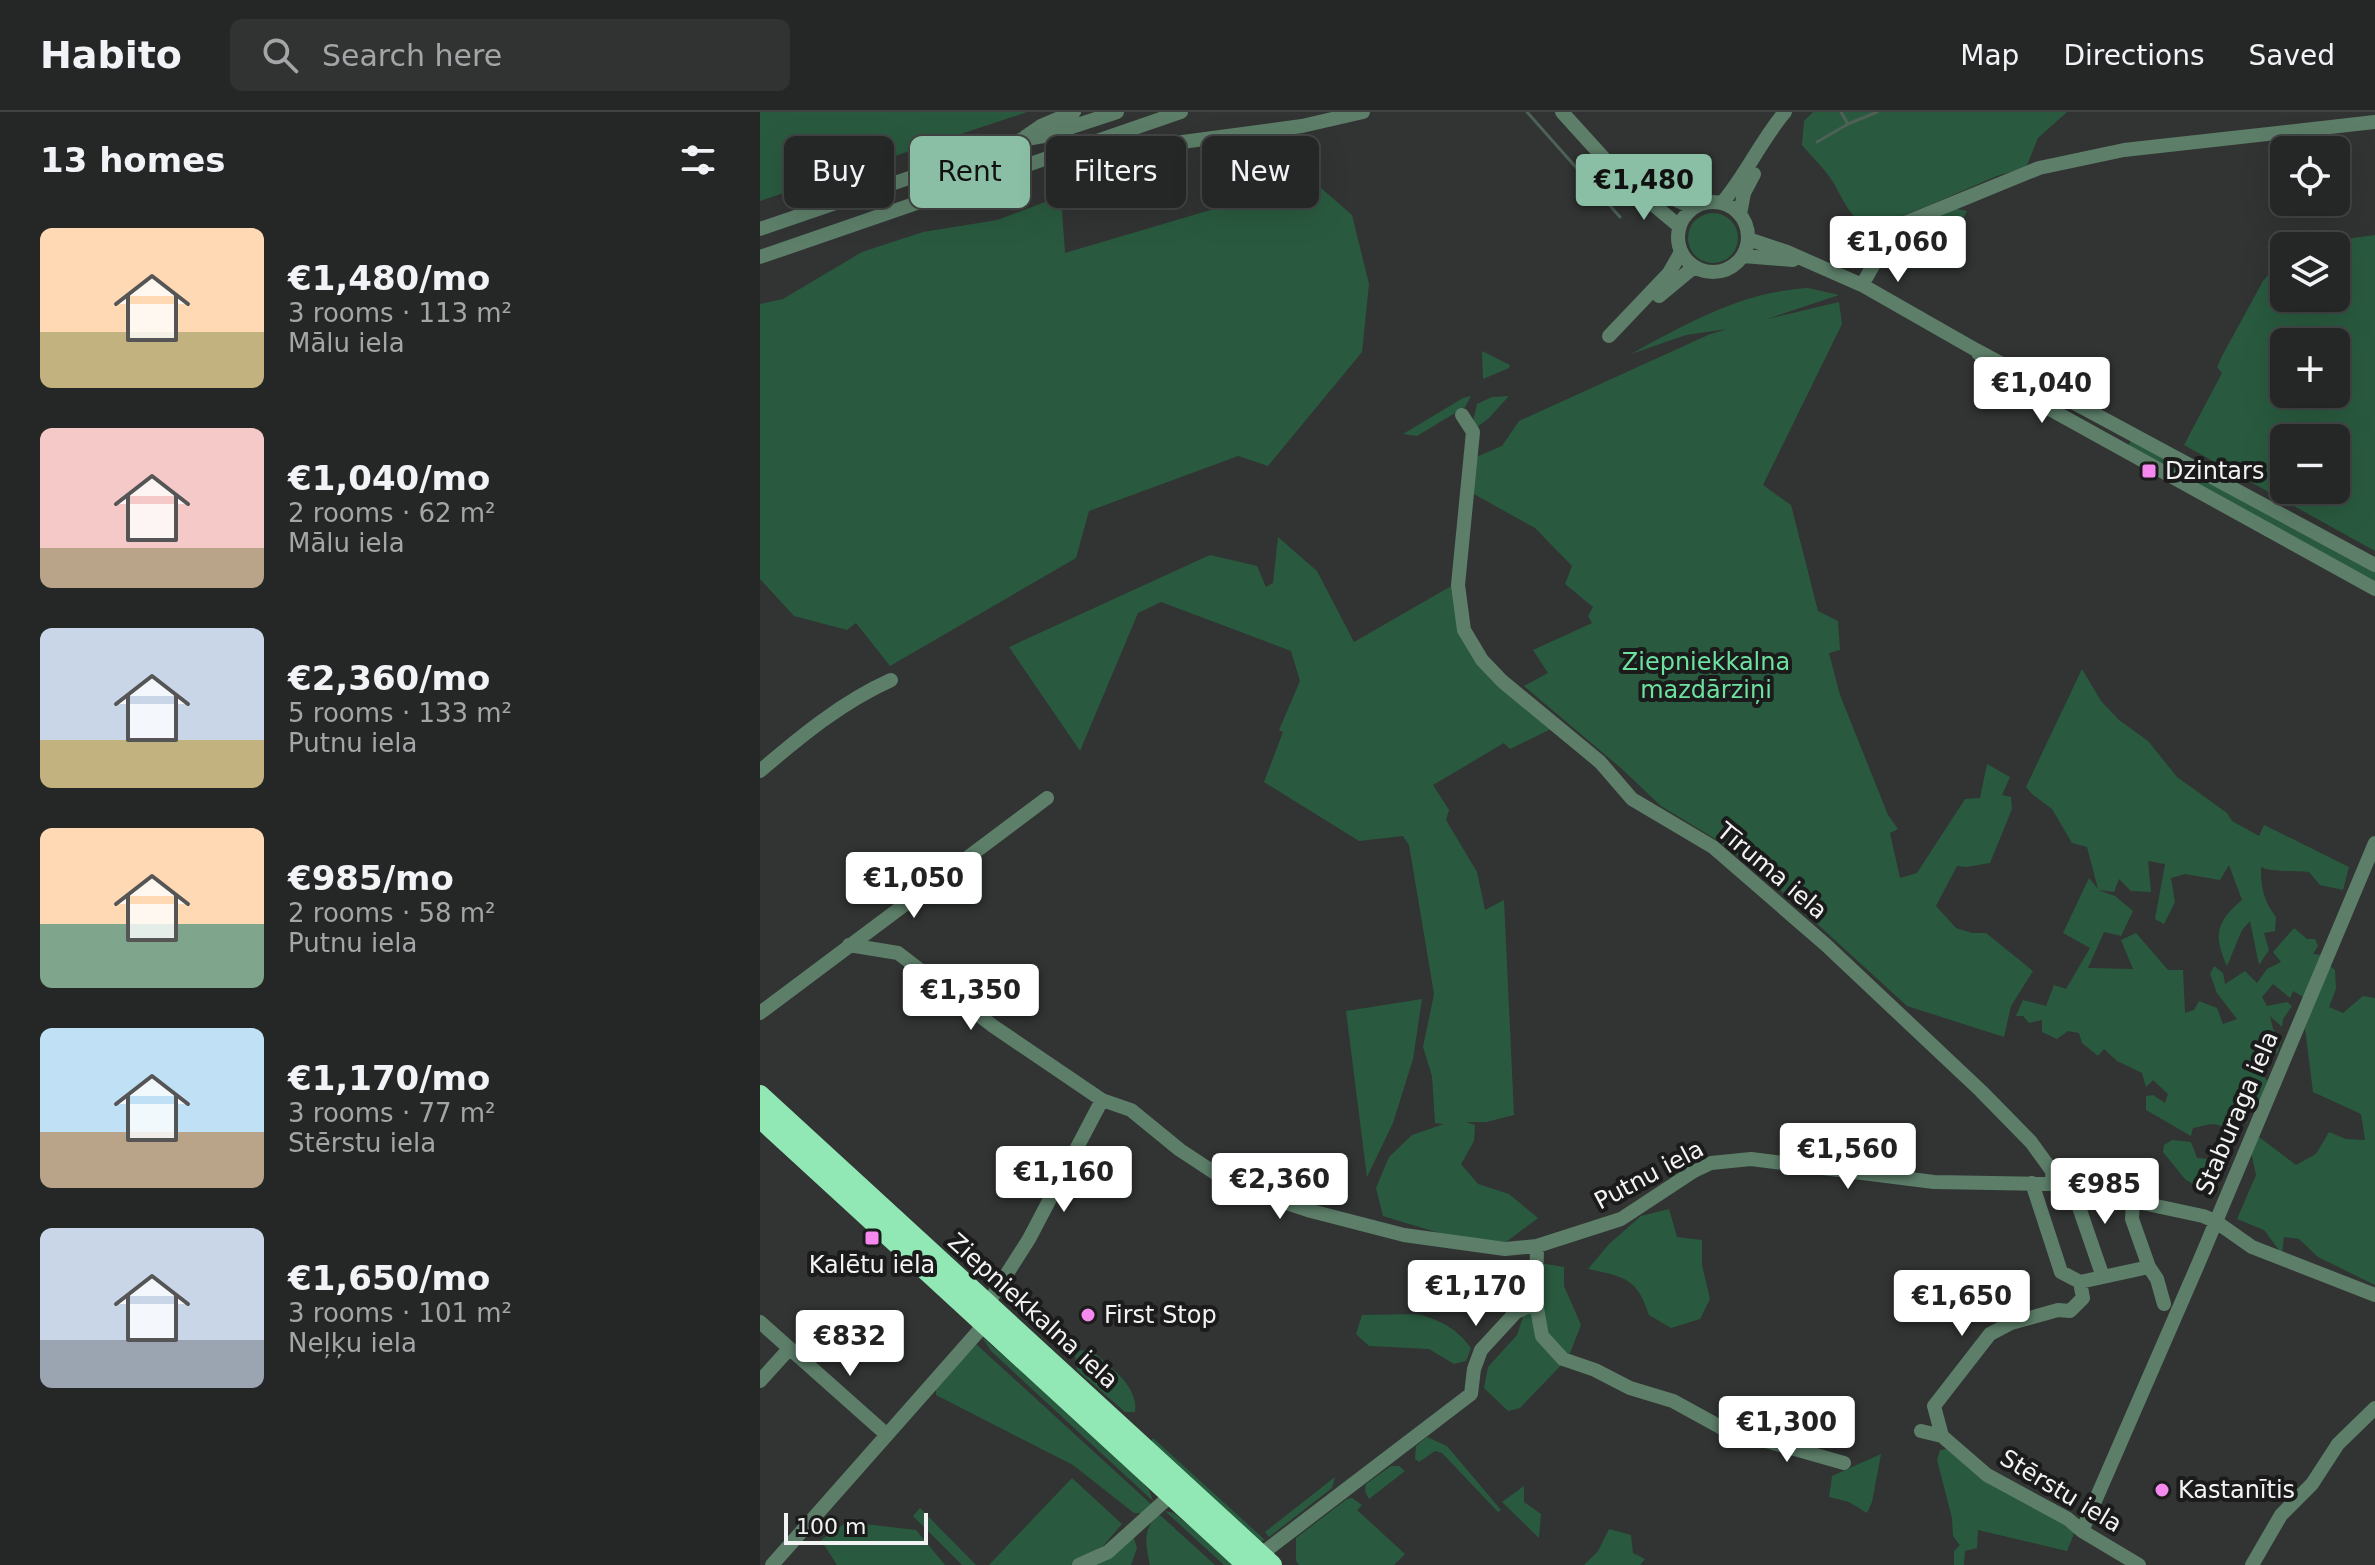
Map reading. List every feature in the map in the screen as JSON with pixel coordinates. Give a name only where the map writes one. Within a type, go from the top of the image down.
[{"type":"highway","name":"Ziepniekkalna iela","points":[[760,1095],[986,1315]]},
{"type":"highway","name":"Ziepniekkalna iela","points":[[760,1118],[986,1315],[1255,1561]]},
{"type":"highway","name":"Ziepniekkalna iela","points":[[1077,1398],[1170,1496],[1255,1561]]},
{"type":"street","points":[[1026,136],[1074,112]]},
{"type":"street","points":[[1030,138],[1117,112]]},
{"type":"street","points":[[1030,164],[1181,112]]},
{"type":"street","points":[[1030,165],[1302,126],[1363,112]]},
{"type":"street","points":[[1562,112],[1610,165],[1644,190],[1659,192],[1693,208]]},
{"type":"street","points":[[1722,203],[1766,134],[1784,114]]},
{"type":"street","points":[[1740,214],[1744,193],[1784,114]]},
{"type":"street","points":[[1862,285],[1895,227],[2039,168],[2124,150],[2375,122]]},
{"type":"street","points":[[760,229],[910,178]]},
{"type":"street","points":[[1644,190],[1649,201],[1679,226]]},
{"type":"street","points":[[1702,203],[1722,203],[1740,214],[1747,226],[1748,239],[1743,256],[1726,270],[1704,271],[1694,267],[1681,252],[1679,226],[1693,208],[1702,203]]},
{"type":"street","points":[[760,257],[910,206]]},
{"type":"street","points":[[1748,239],[1787,252],[1862,285],[1976,350],[2375,565]]},
{"type":"street","points":[[1681,252],[1669,273],[1609,336],[1632,322],[1694,267]]},
{"type":"street","points":[[1743,256],[1801,260]]},
{"type":"street","points":[[1976,350],[2009,386],[2375,589]]},
{"type":"street","points":[[2028,397],[2030,378]]},
{"type":"street","name":"Tīruma iela","points":[[1462,415],[1473,432],[1458,594],[1464,630],[1482,660],[1502,681],[1600,762],[1632,799],[1713,847],[1826,945],[2031,1142],[2052,1171],[2053,1184]]},
{"type":"street","points":[[2112,443],[2121,426]]},
{"type":"street","points":[[760,771],[812,727],[868,690],[891,680]]},
{"type":"street","points":[[760,1013],[1047,798]]},
{"type":"street","name":"Staburaga iela","points":[[2082,1531],[2375,843]]},
{"type":"street","name":"Putnu iela","points":[[849,945],[898,953],[993,1026],[1102,1100],[1131,1110],[1218,1175],[1262,1195],[1404,1235],[1505,1249],[1537,1246],[1621,1219],[1711,1163],[1751,1159],[1934,1182],[2053,1184],[2133,1200],[2215,1221],[2252,1247],[2375,1295]]},
{"type":"street","points":[[772,1565],[887,1435],[986,1315],[1102,1100]]},
{"type":"street","points":[[2032,1183],[2061,1272],[2080,1282],[2153,1273],[2187,1289]]},
{"type":"street","points":[[2072,1187],[2103,1277]]},
{"type":"street","points":[[2133,1200],[2132,1219],[2164,1304]]},
{"type":"street","points":[[1537,1246],[1536,1303],[1542,1336],[1563,1359],[1595,1370],[1630,1388],[1673,1401],[1724,1429],[1844,1463]]},
{"type":"street","points":[[1942,1436],[1934,1406],[1990,1334],[2011,1323],[2077,1307],[2083,1298],[2080,1282]]},
{"type":"street","points":[[1255,1561],[1471,1394],[1474,1369],[1481,1350],[1516,1312],[1536,1303]]},
{"type":"street","points":[[760,1322],[887,1435]]},
{"type":"street","points":[[760,1381],[789,1349]]},
{"type":"street","points":[[2252,1565],[2281,1515],[2312,1484],[2338,1444],[2375,1408]]},
{"type":"street","name":"Stērstu iela","points":[[1921,1431],[1942,1436],[1987,1475],[2068,1519],[2082,1531],[2139,1565]]},
{"type":"street","points":[[1079,1565],[1108,1552],[1170,1496]]},
{"type":"green space","points":[[760,112],[1027,112],[955,136],[910,136],[910,151],[894,156],[894,136],[784,136],[784,193],[760,201]]},
{"type":"green space","points":[[1813,112],[2067,112],[2038,138],[2027,165],[1870,228],[1851,212],[1828,175],[1802,145],[1804,121]]},
{"type":"green space","points":[[1319,186],[1352,215],[1369,284],[1362,352],[1268,466],[1238,456],[1089,511],[1076,558],[890,666],[856,623],[847,630],[794,616],[760,579],[760,304],[783,299],[862,252],[923,232],[997,220],[1046,202],[1046,208],[1062,208],[1065,253],[1217,208],[1319,208]]},
{"type":"green space","points":[[1952,208],[1967,211],[1954,231],[1937,247],[1900,276],[1881,264],[1899,231]]},
{"type":"green space","points":[[1713,213],[1731,220],[1738,238],[1731,256],[1713,263],[1695,256],[1688,238],[1695,220]]},
{"type":"green space","points":[[2375,235],[2375,551],[2290,504],[2350,504],[2350,424],[2270,424],[2270,493],[2184,445],[2222,373],[2217,367],[2222,356],[2270,273],[2270,312],[2350,312],[2350,238]]},
{"type":"green space","name":"Ziepniekkalna mazdārziņi","points":[[1808,288],[1839,295],[1767,319],[1839,302],[1842,324],[1763,485],[1791,505],[1818,611],[1838,621],[1840,650],[1829,653],[1840,695],[1888,815],[1898,829],[1890,833],[1900,878],[1917,873],[1965,799],[1980,798],[1987,764],[2010,777],[2002,795],[2011,797],[2012,809],[1990,863],[1957,866],[1936,906],[1956,928],[1986,933],[2033,971],[2011,1006],[2004,1037],[1907,1006],[1767,878],[1717,840],[1661,806],[1524,686],[1548,673],[1533,650],[1592,623],[1588,616],[1593,607],[1565,584],[1572,566],[1535,528],[1472,493],[1476,457],[1502,446],[1519,421],[1727,329],[1686,335],[1631,354],[1716,311],[1761,296]]},
{"type":"green space","points":[[1482,351],[1510,365],[1509,368],[1483,379]]},
{"type":"green space","points":[[1471,396],[1465,407],[1417,436],[1403,434],[1463,398]]},
{"type":"green space","points":[[1509,396],[1477,427],[1473,422],[1477,404],[1492,397]]},
{"type":"green space","points":[[2132,439],[2375,571],[2375,582],[2128,446]]},
{"type":"green space","points":[[1278,537],[1317,571],[1354,642],[1453,585],[1457,625],[1553,728],[1510,749],[1504,743],[1433,785],[1449,810],[1446,820],[1477,872],[1485,910],[1504,900],[1514,1115],[1486,1122],[1466,1122],[1475,1125],[1474,1141],[1461,1164],[1478,1184],[1509,1194],[1538,1218],[1506,1242],[1456,1238],[1383,1216],[1376,1188],[1389,1157],[1412,1135],[1444,1124],[1435,1123],[1432,1076],[1423,1047],[1434,994],[1409,845],[1403,836],[1359,841],[1264,782],[1283,732],[1279,730],[1300,681],[1291,651],[1161,602],[1138,613],[1080,751],[1009,647],[1210,555],[1257,566],[1266,587],[1273,583]]},
{"type":"green space","points":[[2082,669],[2101,701],[2119,720],[2148,741],[2177,777],[2227,813],[2232,821],[2259,836],[2264,825],[2349,867],[2343,890],[2320,885],[2309,872],[2261,867],[2264,893],[2276,917],[2275,931],[2264,933],[2269,950],[2259,965],[2250,921],[2242,930],[2227,966],[2220,946],[2222,922],[2242,900],[2229,865],[2220,880],[2185,874],[2171,878],[2175,902],[2164,924],[2155,919],[2165,864],[2148,861],[2151,892],[2131,891],[2119,879],[2114,892],[2098,890],[2115,896],[2133,911],[2121,936],[2104,932],[2088,968],[2133,969],[2121,940],[2136,933],[2168,970],[2183,970],[2185,1013],[2194,1010],[2199,1001],[2217,1008],[2223,1024],[2237,1019],[2217,993],[2210,974],[2214,966],[2223,973],[2225,984],[2245,971],[2257,983],[2267,969],[2281,962],[2273,952],[2294,928],[2307,939],[2315,939],[2318,946],[2313,954],[2323,955],[2305,998],[2293,991],[2290,998],[2273,984],[2262,997],[2267,1006],[2287,1002],[2292,1006],[2283,1019],[2282,1027],[2270,1016],[2273,1029],[2281,1041],[2277,1054],[2262,1051],[2253,1056],[2267,1081],[2259,1105],[2245,1097],[2243,1113],[2248,1123],[2236,1119],[2240,1128],[2209,1124],[2193,1128],[2191,1136],[2146,1110],[2146,1096],[2153,1095],[2165,1103],[2168,1094],[2153,1080],[2146,1087],[2142,1073],[2117,1061],[2104,1049],[2098,1056],[2082,1043],[2079,1033],[2068,1031],[2057,1039],[2042,1032],[2042,1020],[2029,1023],[2023,1016],[2016,1016],[2023,1000],[2046,1006],[2054,985],[2066,989],[2090,948],[2063,933],[2089,878],[2098,889],[2087,847],[2072,843],[2052,809],[2026,787]]},
{"type":"green space","points":[[2330,966],[2335,970],[2336,989],[2329,1007],[2343,1013],[2363,996],[2375,998],[2375,1285],[2318,1257],[2299,1239],[2284,1237],[2282,1254],[2264,1230],[2237,1219],[2256,1175],[2251,1151],[2259,1137],[2296,1165],[2316,1154],[2329,1132],[2346,1139],[2365,1140],[2361,1114],[2313,1092],[2305,1028]]},
{"type":"green space","points":[[1422,999],[1413,1059],[1393,1123],[1367,1177],[1346,1011]]},
{"type":"green space","points":[[2172,1140],[2191,1142],[2197,1158],[2208,1159],[2221,1172],[2213,1187],[2202,1190],[2185,1179],[2163,1152],[2164,1145]]},
{"type":"green space","points":[[1669,1209],[1677,1237],[1702,1240],[1702,1265],[1710,1299],[1700,1319],[1671,1328],[1649,1315],[1640,1293],[1628,1281],[1588,1269],[1609,1244],[1641,1216]]},
{"type":"green space","points":[[1528,1261],[1564,1267],[1564,1286],[1581,1325],[1568,1358],[1520,1408],[1508,1411],[1484,1388],[1488,1367],[1517,1335],[1526,1300],[1516,1265]]},
{"type":"green space","points":[[1418,1314],[1460,1335],[1471,1348],[1466,1361],[1454,1364],[1429,1349],[1369,1346],[1356,1334],[1362,1315]]},
{"type":"green space","points":[[982,1337],[1118,1455],[1149,1490],[1153,1501],[991,1351]]},
{"type":"green space","points":[[976,1344],[1152,1505],[1143,1513],[1134,1513],[1073,1465],[936,1395],[936,1387]]},
{"type":"green space","points":[[1090,1349],[1127,1384],[1135,1402],[1135,1412],[1125,1412],[1077,1370],[1075,1356],[1079,1351]]},
{"type":"green space","points":[[1427,1437],[1447,1446],[1501,1510],[1498,1512],[1442,1453],[1435,1451],[1419,1462],[1415,1459],[1416,1446]]},
{"type":"green space","points":[[1153,1438],[1265,1540],[1259,1542],[1150,1443]]},
{"type":"green space","points":[[1953,1448],[2075,1531],[2067,1551],[1978,1530],[1977,1548],[1965,1551],[1964,1565],[1954,1565],[1954,1551],[1960,1545],[1953,1536],[1952,1518],[1937,1460],[1940,1450]]},
{"type":"green space","points":[[1881,1454],[1867,1513],[1849,1502],[1829,1497],[1832,1476]]},
{"type":"green space","points":[[1391,1466],[1399,1466],[1405,1471],[1369,1499],[1366,1484]]},
{"type":"green space","points":[[1335,1477],[1332,1488],[1269,1537],[1265,1532]]},
{"type":"green space","points":[[1072,1478],[1122,1524],[1103,1546],[1071,1565],[989,1565]]},
{"type":"green space","points":[[1524,1486],[1524,1502],[1541,1514],[1539,1538],[1502,1502]]},
{"type":"green space","points":[[1352,1498],[1362,1505],[1357,1510],[1405,1554],[1394,1565],[1299,1565],[1296,1561],[1296,1538]]},
{"type":"green space","points":[[920,1508],[976,1565],[962,1565],[913,1516]]},
{"type":"green space","points":[[1165,1511],[1174,1513],[1238,1565],[1224,1565]]},
{"type":"green space","points":[[1160,1515],[1215,1565],[1150,1565],[1147,1531]]},
{"type":"green space","points":[[847,1522],[916,1530],[945,1565],[837,1565],[821,1540]]},
{"type":"green space","points":[[1609,1529],[1631,1535],[1633,1553],[1645,1559],[1640,1565],[1584,1565],[1598,1551]]},
{"type":"green space","points":[[1134,1538],[1137,1548],[1131,1565],[1091,1565]]},
{"type":"waterway","points":[[1527,112],[1620,217]]},
{"type":"waterway","points":[[1841,112],[1848,124],[1877,112]]},
{"type":"waterway","points":[[1817,142],[1848,124]]},
{"type":"place","name":"Dzintars","points":[[2149,471]]},
{"type":"place","name":"Kalētu iela","points":[[872,1238]]},
{"type":"place","name":"First Stop","points":[[1088,1315]]},
{"type":"place","name":"Kastanītis","points":[[2162,1490]]}]
